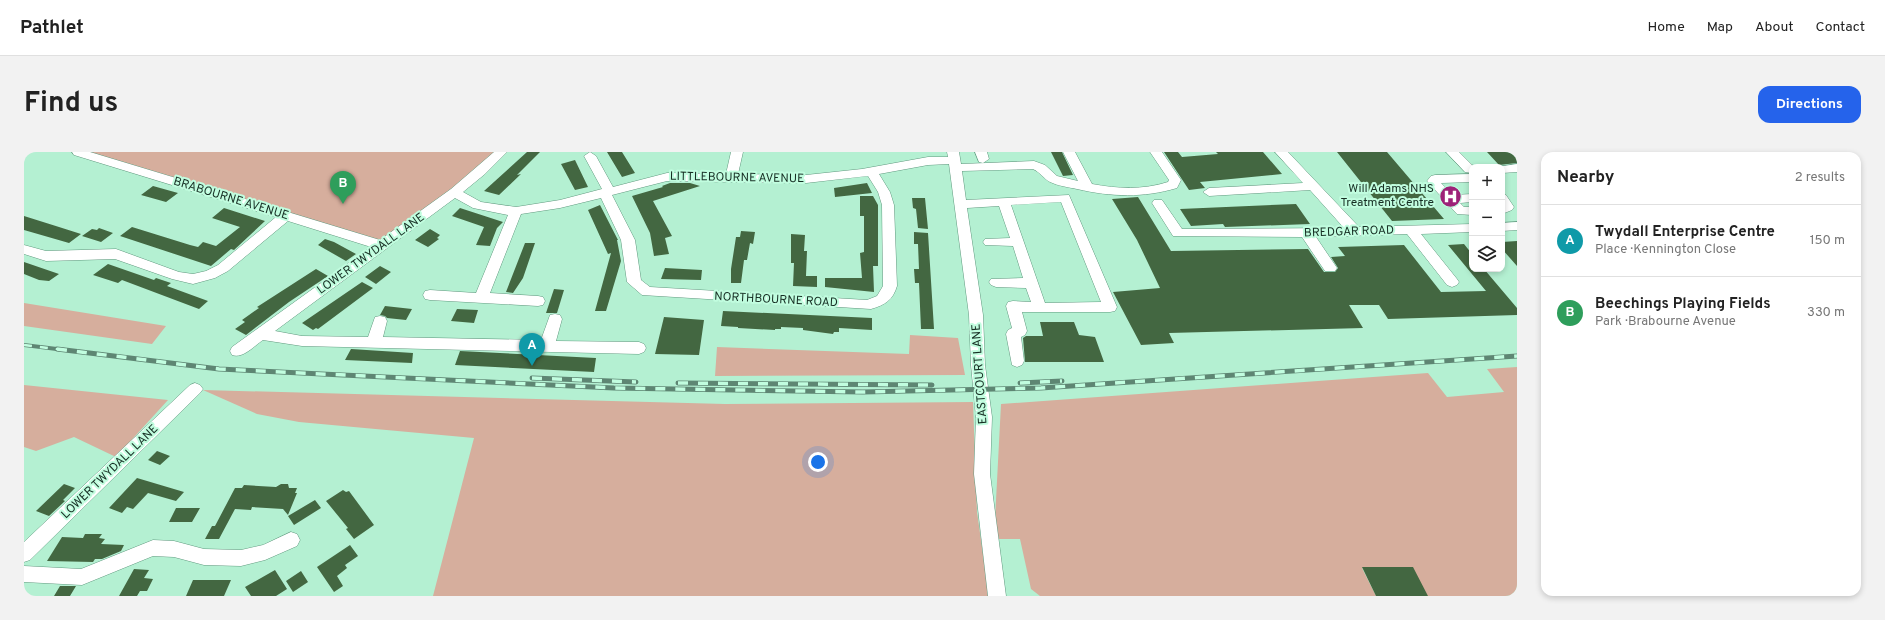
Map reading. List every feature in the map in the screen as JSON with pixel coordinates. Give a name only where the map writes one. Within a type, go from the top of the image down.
[{"type":"street","name":"LOWER TWYDALL LANE","points":[[237,351],[383,246],[481,171],[501,152]]},
{"type":"street","points":[[731,178],[736,152]]},
{"type":"street","points":[[1069,152],[1087,187]]},
{"type":"street","name":"LITTLEBOURNE AVENUE","points":[[454,192],[477,205],[501,210],[516,211],[560,204],[667,176],[806,179],[872,172],[928,161],[954,160],[1034,164],[1042,167],[1055,180],[1118,193],[1158,190],[1173,185],[1175,180],[1156,152]]},
{"type":"street","points":[[1281,152],[1356,232]]},
{"type":"street","points":[[1452,152],[1469,168]]},
{"type":"street","name":"BRABOURNE AVENUE","points":[[84,153],[285,217],[383,246]]},
{"type":"street","name":"NORTHBOURNE ROAD","points":[[590,156],[628,240],[634,282],[638,287],[647,292],[867,305],[884,298],[888,293],[890,286],[888,205],[884,192],[872,172]]},
{"type":"street","name":"EASTCOURT LANE","points":[[954,160],[978,336],[978,365],[984,418],[982,474],[997,596]]},
{"type":"street","points":[[1505,169],[1517,168]]},
{"type":"street","points":[[1469,178],[1433,180],[1461,211],[1469,211]]},
{"type":"street","points":[[1208,192],[1314,186]]},
{"type":"street","points":[[961,204],[1065,198],[1110,307],[1040,308],[1013,306],[1020,331],[1013,334],[1017,361]]},
{"type":"street","points":[[1450,199],[1469,198]]},
{"type":"street","points":[[1004,202],[1040,308]]},
{"type":"street","name":"BREDGAR ROAD","points":[[1158,203],[1178,233],[1306,233],[1469,228]]},
{"type":"street","points":[[481,298],[516,211]]},
{"type":"street","points":[[24,248],[46,256],[116,254],[177,276],[193,279],[210,275],[223,268],[285,217]]},
{"type":"street","points":[[1505,227],[1517,226]]},
{"type":"street","points":[[1411,230],[1452,282]]},
{"type":"street","points":[[1306,233],[1330,268]]},
{"type":"street","points":[[990,242],[1018,242]]},
{"type":"street","points":[[996,282],[1032,283]]},
{"type":"street","points":[[430,296],[538,301]]},
{"type":"street","points":[[547,346],[555,320]]},
{"type":"street","points":[[374,342],[380,321]]},
{"type":"street","points":[[260,334],[302,341],[639,348]]},
{"type":"street","name":"LOWER TWYDALL LANE","points":[[24,554],[195,389]]},
{"type":"street","points":[[24,574],[82,577],[130,556],[153,548],[174,549],[204,557],[241,558],[265,552],[291,540]]},
{"type":"shaded area","points":[[89,152],[501,152],[383,246]]},
{"type":"shaded area","points":[[24,303],[166,326],[152,344],[24,326]]},
{"type":"shaded area","points":[[910,335],[958,338],[965,375],[715,376],[717,347],[909,354]]},
{"type":"shaded area","points":[[1517,367],[1517,596],[1428,596],[1362,568],[1376,596],[1040,596],[1031,589],[1020,539],[994,539],[1001,404],[1428,373],[1447,397],[1504,392],[1487,369]]},
{"type":"shaded area","points":[[24,385],[168,400],[116,457],[74,437],[36,451],[24,447]]},
{"type":"shaded area","points":[[203,390],[725,404],[973,402],[977,512],[989,596],[433,596],[474,438],[299,422],[257,414]]},
{"type":"building","points":[[527,152],[540,152],[517,175],[521,174],[499,195],[484,191]]},
{"type":"building","points":[[607,152],[622,152],[635,173],[622,177]]},
{"type":"building","points":[[1051,152],[1062,152],[1073,175],[1063,176]]},
{"type":"building","points":[[1164,152],[1178,152],[1182,157],[1218,154],[1216,152],[1263,152],[1282,174],[1200,182],[1205,188],[1189,190]]},
{"type":"building","points":[[1337,152],[1387,152],[1444,219],[1392,221]]},
{"type":"building","points":[[1487,152],[1517,152],[1517,163],[1498,164]]},
{"type":"building","points":[[575,160],[588,187],[575,190],[561,164]]},
{"type":"building","points":[[670,183],[690,183],[700,186],[653,201],[672,236],[665,238],[669,254],[654,256],[650,233],[632,196],[663,187],[662,186]]},
{"type":"building","points":[[867,183],[872,193],[835,197],[834,188]]},
{"type":"building","points":[[153,186],[178,193],[166,202],[141,195]]},
{"type":"building","points":[[860,196],[873,196],[878,205],[878,266],[873,266],[874,292],[825,287],[825,278],[862,278],[860,253],[864,252],[864,216],[860,216]]},
{"type":"building","points":[[1138,197],[1171,251],[1308,249],[1324,272],[1335,272],[1338,268],[1331,257],[1345,256],[1338,247],[1404,245],[1441,292],[1486,291],[1470,272],[1487,272],[1517,308],[1517,315],[1388,319],[1379,305],[1349,305],[1363,328],[1169,333],[1174,343],[1141,345],[1113,292],[1160,288],[1137,240],[1112,199]]},
{"type":"building","points":[[912,198],[925,198],[928,229],[918,228],[916,209],[913,208]]},
{"type":"building","points":[[1296,204],[1310,224],[1225,227],[1223,224],[1191,226],[1180,209]]},
{"type":"building","points":[[600,205],[618,240],[621,261],[606,311],[595,311],[611,253],[608,254],[588,210]]},
{"type":"building","points":[[224,208],[265,221],[234,250],[231,249],[211,266],[120,236],[132,227],[198,247],[203,242],[216,246],[240,227],[212,218]]},
{"type":"building","points":[[460,208],[503,222],[497,228],[490,246],[476,245],[484,227],[452,216]]},
{"type":"building","points":[[24,216],[81,234],[69,243],[24,230]]},
{"type":"building","points":[[99,228],[113,233],[101,242],[82,236],[92,229],[97,230]]},
{"type":"building","points":[[430,229],[440,235],[437,238],[439,239],[428,247],[415,240]]},
{"type":"building","points":[[741,231],[755,232],[753,244],[750,243],[747,260],[744,260],[741,283],[731,283],[731,269],[736,237],[740,237]]},
{"type":"building","points":[[914,232],[928,233],[934,329],[921,329],[919,283],[915,283],[914,269],[919,269],[918,244],[914,244]]},
{"type":"building","points":[[791,234],[805,235],[804,251],[807,251],[806,276],[817,276],[817,287],[793,286],[794,263],[791,263]]},
{"type":"building","points":[[325,239],[334,242],[356,254],[346,261],[318,245]]},
{"type":"building","points":[[1517,241],[1517,266],[1505,252],[1505,242]]},
{"type":"building","points":[[525,243],[535,243],[523,278],[513,293],[506,292]]},
{"type":"building","points":[[1464,244],[1469,250],[1469,270],[1448,245]]},
{"type":"building","points":[[24,262],[59,274],[49,281],[39,280],[24,274]]},
{"type":"building","points":[[108,264],[154,280],[156,278],[171,283],[167,286],[208,301],[199,309],[122,280],[118,283],[93,275]]},
{"type":"building","points":[[380,266],[391,272],[376,284],[365,277]]},
{"type":"building","points":[[665,268],[702,270],[701,280],[661,279]]},
{"type":"building","points":[[316,269],[328,276],[289,302],[246,335],[235,329],[245,322],[242,320],[259,308],[257,307]]},
{"type":"building","points":[[362,282],[373,288],[318,329],[316,328],[313,330],[302,323]]},
{"type":"building","points":[[554,289],[564,290],[557,313],[546,313]]},
{"type":"building","points":[[385,306],[412,309],[406,320],[387,318],[380,315]]},
{"type":"building","points":[[457,309],[478,310],[474,323],[451,321]]},
{"type":"building","points":[[723,311],[872,318],[872,330],[839,328],[839,332],[834,332],[833,334],[803,330],[803,328],[781,327],[781,329],[775,330],[721,326]]},
{"type":"building","points":[[664,317],[704,320],[699,355],[655,354]]},
{"type":"building","points":[[1040,322],[1074,322],[1079,335],[1095,337],[1104,362],[1025,362],[1023,338],[1026,336],[1043,336]]},
{"type":"building","points":[[351,349],[413,353],[412,363],[345,360]]},
{"type":"building","points":[[460,351],[596,358],[594,372],[455,365]]},
{"type":"building","points":[[157,451],[170,456],[160,465],[148,460]]},
{"type":"building","points":[[137,478],[184,492],[176,501],[148,493],[133,509],[127,507],[122,513],[109,508]]},
{"type":"building","points":[[64,484],[75,488],[63,500],[65,501],[49,516],[36,511]]},
{"type":"building","points":[[281,484],[288,484],[289,488],[297,488],[295,493],[297,493],[288,515],[283,509],[252,507],[251,510],[235,509],[219,539],[205,539],[212,526],[215,526],[235,488],[242,488],[244,485],[276,487]]},
{"type":"building","points":[[343,490],[346,492],[349,491],[374,525],[354,539],[346,529],[348,528],[326,501]]},
{"type":"building","points":[[315,500],[321,508],[294,525],[288,516]]},
{"type":"building","points":[[176,508],[200,508],[192,522],[169,522]]},
{"type":"building","points":[[85,534],[102,534],[99,538],[105,539],[101,544],[124,545],[121,551],[102,559],[95,559],[93,562],[47,561],[62,537],[83,538]]},
{"type":"building","points":[[350,545],[358,556],[345,565],[347,568],[337,576],[343,586],[334,592],[317,567]]},
{"type":"building","points":[[1362,567],[1413,567],[1428,596],[1376,596]]},
{"type":"building","points":[[134,569],[149,570],[144,578],[153,579],[147,591],[140,591],[137,596],[119,596]]},
{"type":"building","points":[[275,570],[287,589],[276,596],[251,596],[245,587]]},
{"type":"building","points":[[301,571],[308,582],[293,592],[286,581]]},
{"type":"building","points":[[193,580],[231,580],[224,596],[186,596]]},
{"type":"building","points":[[60,586],[76,586],[70,596],[54,596]]},
{"type":"railway","points":[[24,345],[65,350]]},
{"type":"railway","points":[[57,349],[219,369],[614,388],[863,392],[1041,388],[1517,356]]},
{"type":"railway","points":[[532,378],[636,382]]},
{"type":"railway","points":[[1020,383],[1062,381]]},
{"type":"railway","points":[[678,383],[932,385]]},
{"type":"place","name":"Will Adams NHS Treatment Centre","points":[[1450,196]]},
{"type":"place","name":"Beechings Playing Fields","points":[[343,204]]},
{"type":"place","name":"Twydall Enterprise Centre","points":[[532,366]]}]
